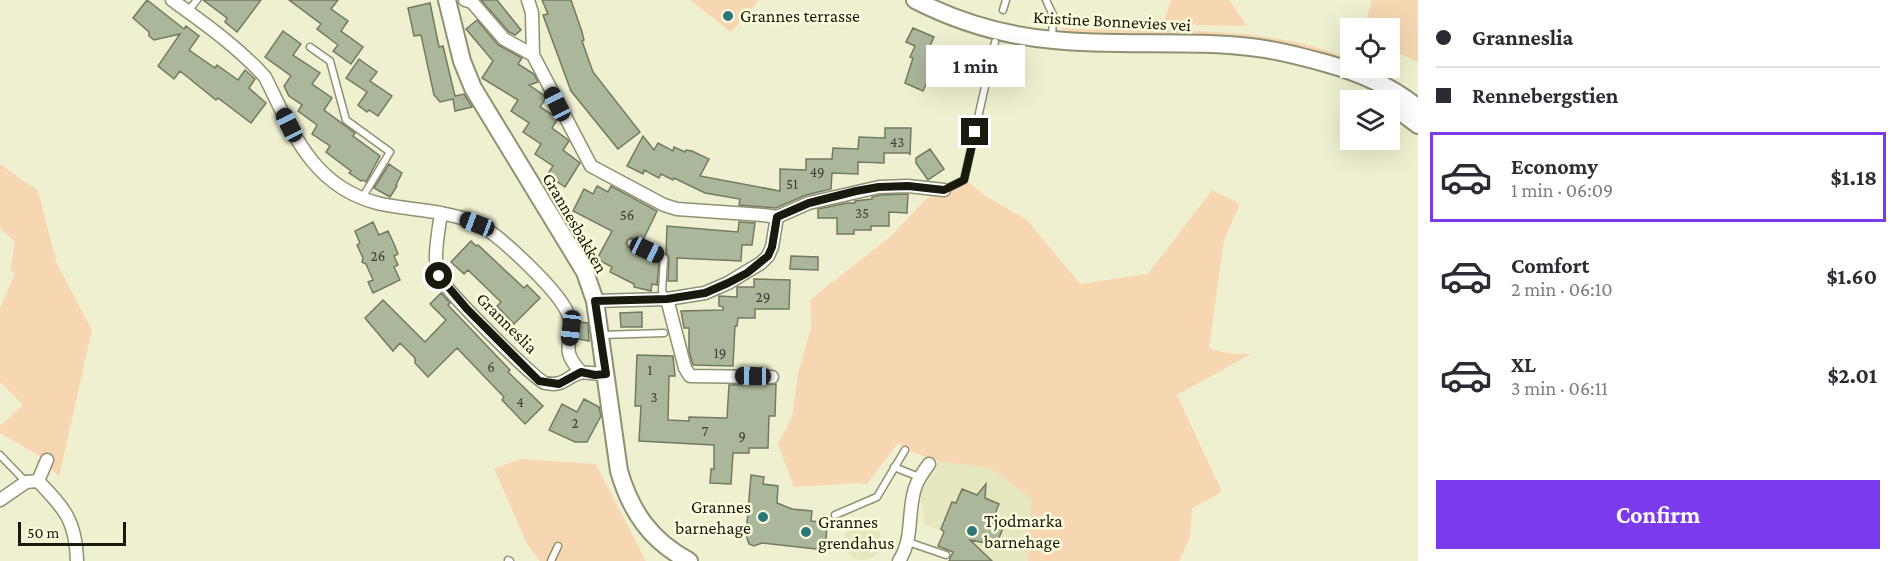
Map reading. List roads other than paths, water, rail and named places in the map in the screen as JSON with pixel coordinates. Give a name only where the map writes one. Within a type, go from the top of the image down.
[{"type":"main road","name":"Grannesbakken","points":[[447,0],[462,62],[473,88],[585,272],[595,301],[619,471],[624,489],[638,516],[653,536],[672,552],[689,561]]},
{"type":"main road","name":"Kristine Bonnevies vei","points":[[915,0],[958,19],[1025,37],[1258,48],[1350,70],[1381,84],[1418,108]]},
{"type":"main road","name":"Kristine Bonnevies vei","points":[[1312,60],[1366,90]]},
{"type":"main road","name":"Kristine Bonnevies vei","points":[[1400,112],[1418,125]]},
{"type":"street","name":"Granneslia","points":[[172,0],[240,53],[265,77],[302,150],[319,171],[344,190],[379,204],[441,213],[477,224],[494,233],[565,306],[570,317],[568,352],[571,361],[581,372],[595,375],[606,374]]},
{"type":"street","points":[[465,0],[472,2],[504,39],[533,55]]},
{"type":"street","points":[[528,0],[532,13],[533,55],[591,166],[664,206],[777,217],[809,203],[879,187],[908,186],[944,190]]},
{"type":"street","name":"Granneslia","points":[[441,213],[437,266],[444,284],[539,381],[559,384],[581,372]]},
{"type":"street","points":[[595,301],[667,299],[705,293],[728,283],[761,263],[768,256],[772,247],[777,217]]},
{"type":"street","points":[[667,299],[685,368],[690,376],[772,377]]},
{"type":"street","points":[[0,500],[32,482],[47,460]]},
{"type":"street","points":[[899,561],[908,542],[911,506],[919,477],[929,464]]},
{"type":"street","points":[[32,482],[71,520],[77,539],[78,561]]},
{"type":"lane","points":[[188,11],[197,0]]},
{"type":"lane","points":[[1003,10],[1006,0]]},
{"type":"lane","points":[[1046,0],[1053,15],[1052,40]]},
{"type":"lane","points":[[944,190],[964,180],[995,42]]},
{"type":"lane","points":[[310,47],[330,60],[346,120],[390,152],[362,198]]},
{"type":"lane","points":[[631,243],[664,258],[663,291],[667,299]]},
{"type":"lane","points":[[600,335],[664,333]]},
{"type":"lane","points":[[835,515],[877,497],[905,450]]},
{"type":"lane","points":[[0,454],[32,482]]},
{"type":"lane","points":[[894,466],[919,477]]},
{"type":"lane","points":[[908,542],[946,555]]},
{"type":"lane","points":[[551,561],[558,546]]},
{"type":"place","name":"Grannes terrasse","points":[[728,16]]},
{"type":"place","name":"Grannes barnehage","points":[[763,517]]},
{"type":"place","name":"Tjodmarka barnehage","points":[[972,531]]},
{"type":"place","name":"Grannes grendahus","points":[[806,532]]}]
